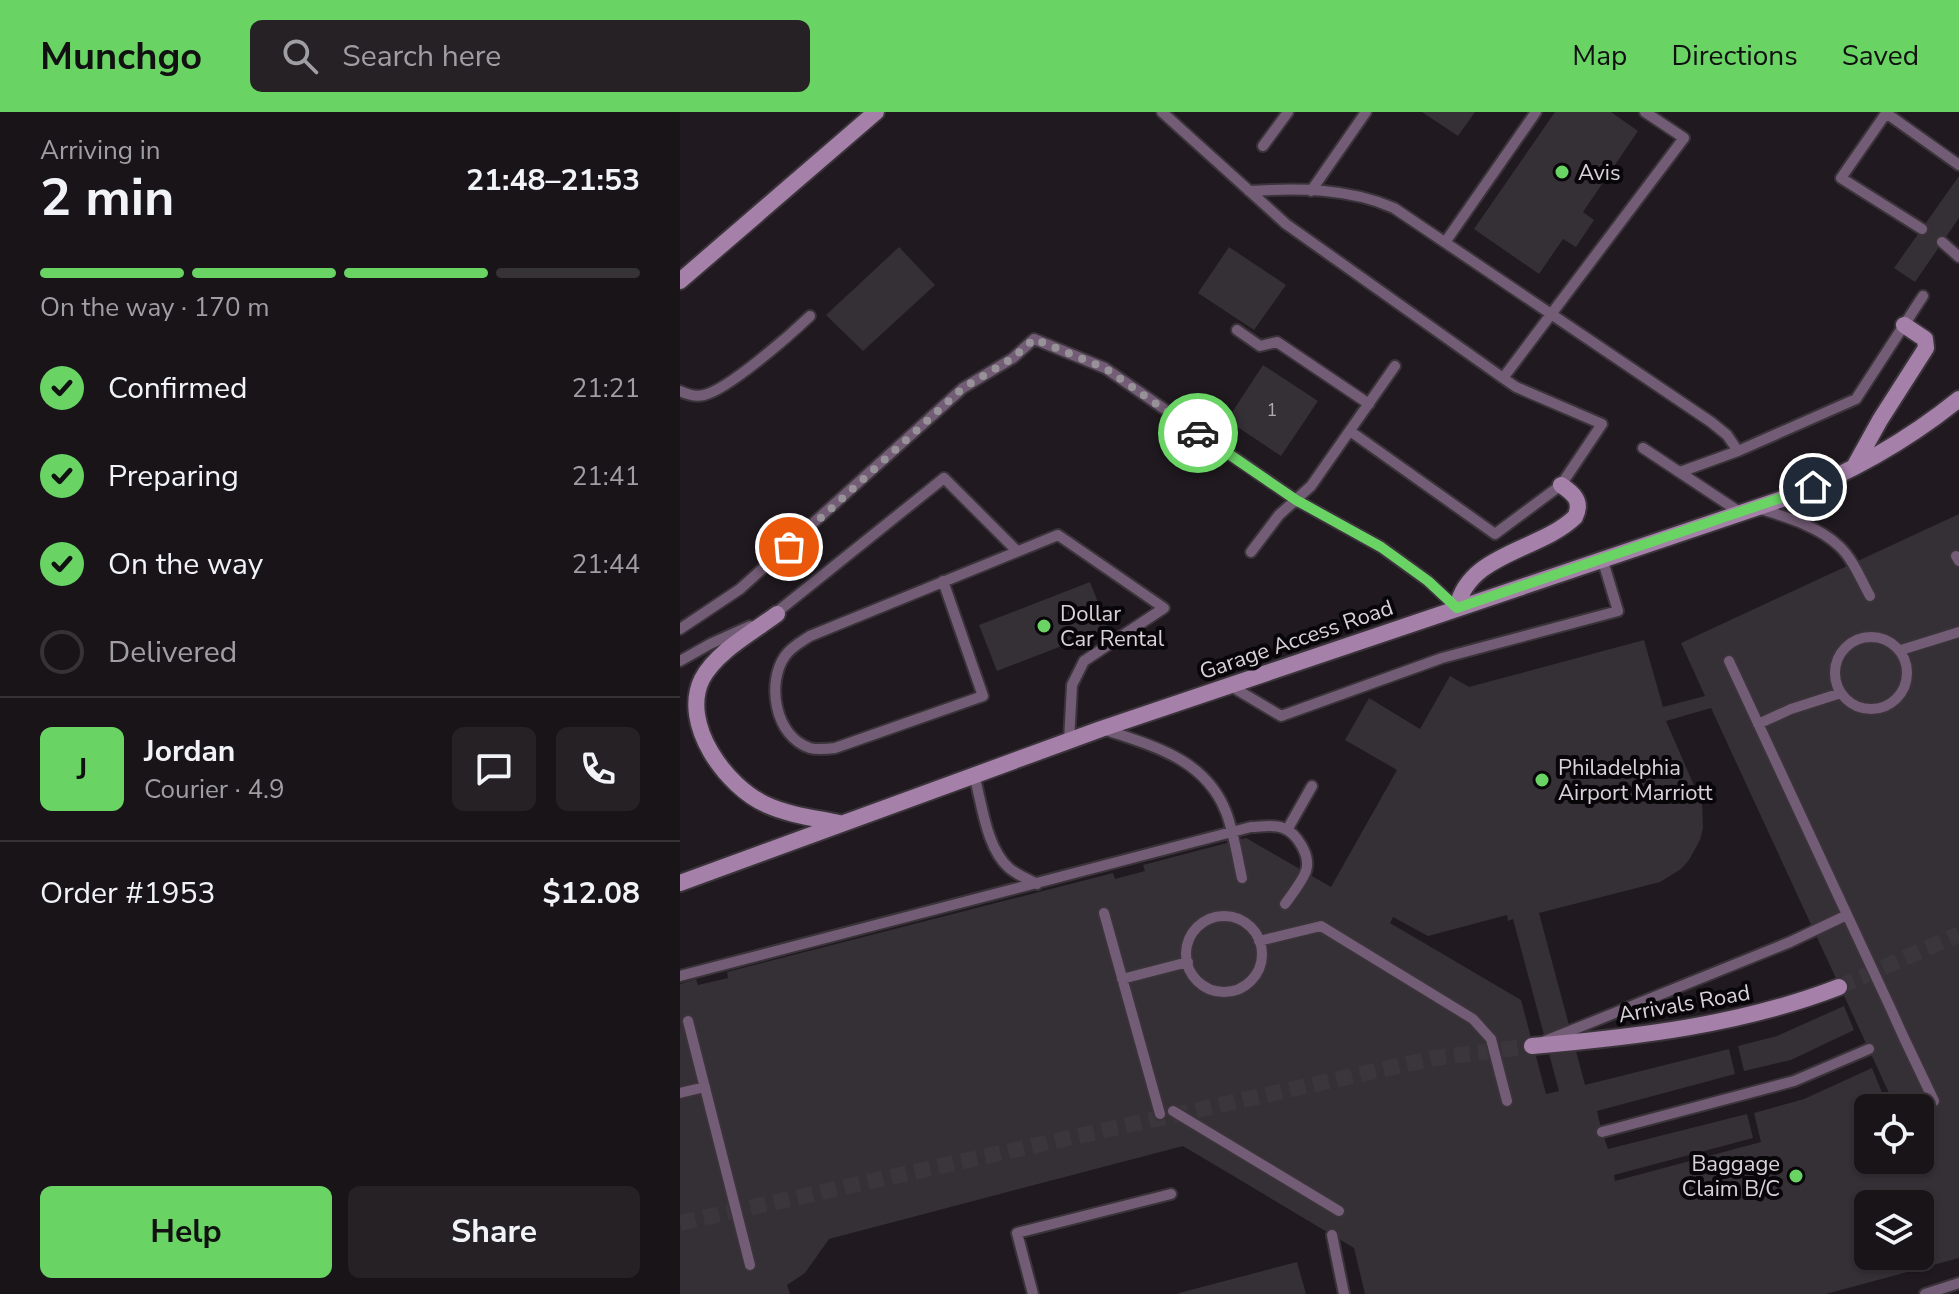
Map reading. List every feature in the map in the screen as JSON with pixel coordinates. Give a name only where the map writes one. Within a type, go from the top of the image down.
[{"type":"street","points":[[680,281],[876,112]]},
{"type":"street","points":[[1854,467],[1926,348],[1925,339],[1904,325]]},
{"type":"street","name":"Garage Access Road","points":[[680,883],[1101,729],[1813,487],[1902,442],[1959,399]]},
{"type":"street","points":[[1457,608],[1462,591],[1479,571],[1575,517],[1577,498],[1561,485]]},
{"type":"street","points":[[777,614],[721,657],[703,677],[696,698],[700,731],[710,751],[731,778],[755,798],[791,813],[839,823]]},
{"type":"street","name":"Arrivals Road","points":[[1532,1046],[1626,1037],[1726,1020],[1799,1002],[1839,987]]},
{"type":"lane","points":[[1162,112],[1286,224],[1503,378],[1516,387],[1602,424],[1561,485],[1495,534],[1350,431]]},
{"type":"lane","points":[[1263,146],[1288,112]]},
{"type":"lane","points":[[1311,191],[1366,112]]},
{"type":"lane","points":[[1446,241],[1536,112]]},
{"type":"lane","points":[[1503,378],[1684,138],[1645,112]]},
{"type":"lane","points":[[1922,229],[1841,178],[1887,112],[1959,165]]},
{"type":"lane","points":[[1249,191],[1345,193],[1379,201],[1411,217],[1711,422],[1727,435],[1738,451]]},
{"type":"lane","points":[[1942,242],[1959,257]]},
{"type":"lane","points":[[1680,472],[1738,451],[1856,399],[1923,296]]},
{"type":"lane","points":[[680,391],[697,396],[716,391],[765,355],[810,316]]},
{"type":"lane","points":[[1237,330],[1260,346],[1277,342],[1369,404]]},
{"type":"lane","points":[[680,629],[740,589],[963,388],[1013,358],[1034,339],[1105,368],[1296,500],[1381,547],[1428,581],[1457,608]]},
{"type":"lane","points":[[1251,552],[1279,515],[1311,486],[1395,366]]},
{"type":"lane","points":[[1643,448],[1749,510],[1811,527],[1839,546],[1870,596]]},
{"type":"lane","points":[[680,661],[777,614],[944,478],[1017,551]]},
{"type":"lane","points":[[943,581],[983,696],[835,748],[813,749],[805,746],[782,723],[776,687],[779,666],[789,650],[810,636],[943,581],[1058,535],[1164,608],[1084,661],[1072,685],[1069,741]]},
{"type":"lane","points":[[1229,685],[1281,716],[1442,658],[1618,611],[1602,558]]},
{"type":"lane","points":[[1901,650],[1959,632]]},
{"type":"lane","points":[[1865,637],[1886,639],[1901,650],[1906,680],[1899,698],[1891,704],[1882,708],[1862,707],[1852,704],[1841,693],[1836,683],[1835,665],[1842,650],[1855,640],[1865,637]]},
{"type":"lane","points":[[1729,661],[1931,1094]]},
{"type":"lane","points":[[1758,724],[1791,709],[1841,693]]},
{"type":"lane","points":[[1101,729],[1162,749],[1189,764],[1219,798],[1232,832],[1242,878]]},
{"type":"lane","points":[[974,775],[991,836],[1001,858],[1015,873],[1037,884]]},
{"type":"lane","points":[[1287,830],[1312,786]]},
{"type":"lane","points":[[680,976],[1232,832],[1269,826],[1287,830],[1303,849],[1307,864],[1306,873],[1285,904]]},
{"type":"lane","points":[[1104,913],[1160,1114]]},
{"type":"lane","points":[[1532,1046],[1790,942],[1847,915]]},
{"type":"lane","points":[[1226,916],[1246,921],[1253,927],[1259,941],[1260,957],[1255,977],[1239,988],[1220,992],[1202,987],[1196,982],[1188,962],[1189,935],[1195,927],[1213,918],[1226,916]]},
{"type":"lane","points":[[1259,941],[1321,926],[1473,1019],[1491,1039],[1507,1101]]},
{"type":"lane","points":[[1122,979],[1188,962]]},
{"type":"lane","points":[[688,1021],[750,1265]]},
{"type":"lane","points":[[1602,1132],[1794,1081],[1869,1049]]},
{"type":"lane","points":[[680,1093],[705,1087]]},
{"type":"lane","points":[[1173,1111],[1339,1211]]},
{"type":"lane","points":[[1033,1294],[1017,1233],[1171,1194]]},
{"type":"lane","points":[[1332,1235],[1344,1294]]},
{"type":"lane","points":[[1925,1294],[1959,1283]]},
{"type":"building","points":[[1422,112],[1475,112],[1458,136]]},
{"type":"building","name":"Avis","points":[[1555,112],[1611,112],[1638,131],[1583,212],[1594,220],[1576,247],[1563,239],[1539,274],[1474,229]]},
{"type":"building","points":[[1959,176],[1959,218],[1915,282],[1894,268]]},
{"type":"building","points":[[899,247],[935,285],[863,351],[826,315]]},
{"type":"building","points":[[1229,247],[1286,285],[1254,330],[1198,293]]},
{"type":"building","points":[[1263,365],[1318,401],[1281,456],[1227,420]]},
{"type":"building","points":[[1959,514],[1959,1258],[1934,1265],[1934,1190],[1854,1190],[1854,1270],[1915,1270],[1826,1294],[1365,1294],[1354,1248],[1183,1146],[829,1239],[805,1273],[787,1285],[790,1294],[680,1294],[680,984],[696,979],[698,985],[728,978],[727,972],[1113,873],[1115,879],[1145,871],[1143,865],[1246,838],[1331,887],[1397,770],[1345,740],[1369,698],[1420,729],[1450,676],[1469,687],[1644,640],[1663,707],[1705,696],[1681,643]],"holes":[[[1711,708],[1889,1093],[1886,1094],[1934,1094],[1934,1174],[1854,1174],[1854,1094],[1883,1094],[1872,1068],[1804,1099],[1754,1113],[1761,1142],[1615,1181],[1614,1175],[1753,1138],[1747,1114],[1608,1149],[1602,1132],[1597,1111],[1735,1074],[1729,1049],[1585,1085],[1539,913],[1660,882],[1689,860],[1703,828],[1702,804],[1666,721]],[[1507,915],[1508,921],[1513,919],[1559,1091],[1546,1094],[1521,1000],[1390,923],[1393,917],[1428,936]]]},
{"type":"building","name":"Dollar Car Rental","points":[[1090,582],[1108,628],[997,671],[979,625]]},
{"type":"building","points":[[1844,1006],[1854,1030],[1791,1060],[1744,1071],[1738,1046],[1777,1036]]},
{"type":"building","points":[[1297,1262],[1306,1294],[1179,1294],[1179,1293]]},
{"type":"tunnel","points":[[1839,987],[1959,934]]},
{"type":"tunnel","points":[[680,1223],[1435,1058],[1532,1046]]},
{"type":"way so far","points":[[789,547],[963,388],[1013,358],[1034,339],[1105,368],[1198,433]]},
{"type":"place","name":"Avis","points":[[1562,172]]},
{"type":"place","name":"Dollar Car Rental","points":[[1044,626]]},
{"type":"place","name":"Philadelphia Airport Marriott","points":[[1542,780]]},
{"type":"place","name":"Baggage Claim B/C","points":[[1796,1176]]},
{"type":"route","points":[[1198,433],[1296,500],[1381,547],[1428,581],[1457,608],[1813,487]]}]
